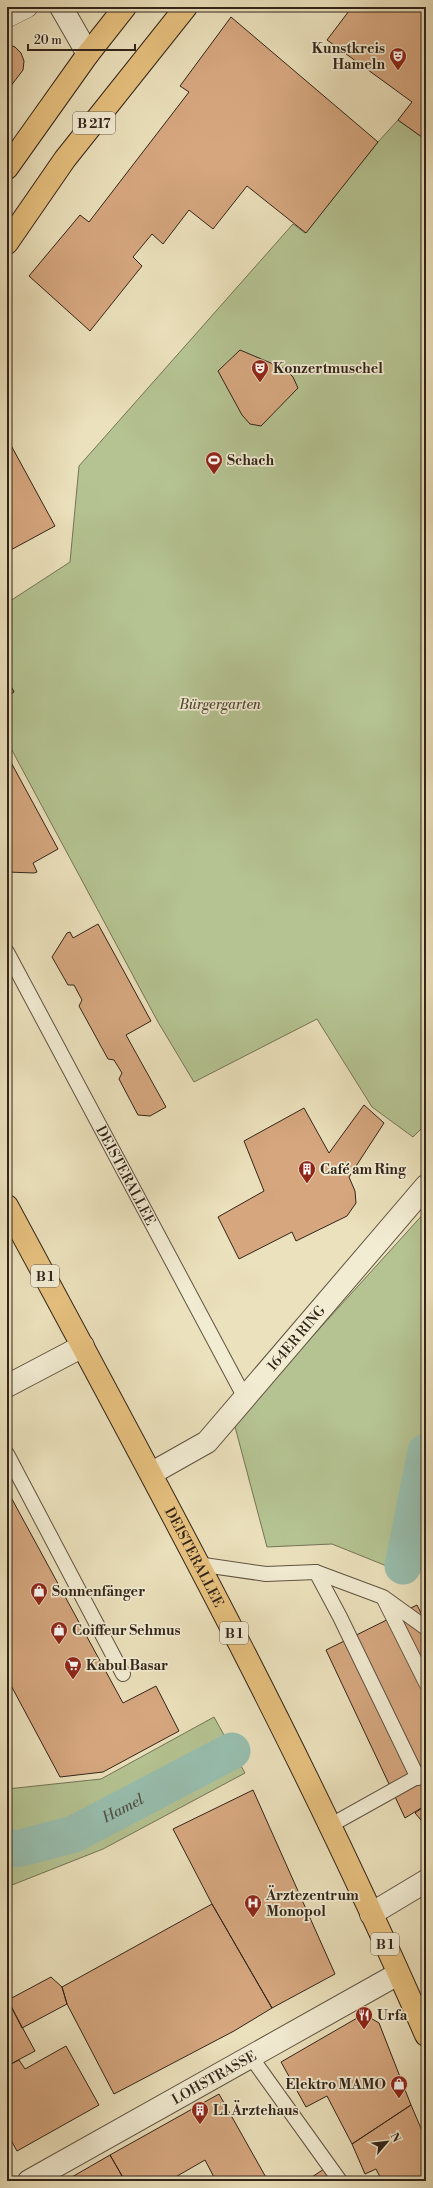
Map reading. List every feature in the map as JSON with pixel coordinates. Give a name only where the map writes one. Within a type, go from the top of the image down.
[{"type":"main road","points":[[7,168],[88,54],[125,7]]},
{"type":"main road","name":"B 217","points":[[7,243],[65,159],[186,7]]},
{"type":"main road","name":"DEISTERALLEE","points":[[7,1206],[152,1473],[197,1564],[270,1702],[331,1825],[371,1914]]},
{"type":"main road","name":"B 1","points":[[371,1914],[426,2035]]},
{"type":"street","points":[[7,17],[27,7]]},
{"type":"street","points":[[61,7],[88,54]]},
{"type":"street","name":"164ER RING","points":[[152,1473],[207,1442],[426,1186]]},
{"type":"street","points":[[7,1386],[83,1346]]},
{"type":"street","points":[[371,1914],[426,1881]]},
{"type":"street","name":"LOHSTRASSE","points":[[29,2181],[398,1974]]},
{"type":"lane","name":"DEISTERALLEE","points":[[7,952],[245,1398]]},
{"type":"lane","points":[[7,1454],[123,1674]]},
{"type":"lane","points":[[197,1564],[266,1574],[316,1572],[383,1597],[426,1628]]},
{"type":"lane","points":[[316,1572],[422,1775],[331,1825]]},
{"type":"lane","points":[[383,1597],[426,1684]]},
{"type":"lane","points":[[251,2057],[340,2181]]},
{"type":"green space","name":"Bürgergarten","points":[[398,120],[426,140],[426,1124],[413,1137],[372,1107],[317,1019],[194,1082],[158,1022],[7,741],[7,696],[14,692],[7,678],[7,603],[70,562],[79,466],[293,224],[305,233],[378,142]]},
{"type":"green space","points":[[426,1211],[426,1499],[409,1575],[332,1544],[267,1547],[234,1423]]},
{"type":"green space","points":[[214,1717],[245,1773],[103,1849],[7,1887],[7,1789],[101,1779]]},
{"type":"building","name":"Kunstkreis Hameln","points":[[352,7],[421,7],[426,10],[426,140],[398,120],[412,102],[327,40]]},
{"type":"building","points":[[231,17],[378,142],[306,233],[247,186],[213,229],[189,210],[163,244],[152,234],[133,257],[142,266],[90,331],[29,276],[80,215],[89,222],[189,92],[180,86]]},
{"type":"building","points":[[7,44],[15,47],[21,53],[24,61],[23,70],[7,91]]},
{"type":"building","name":"Konzertmuschel","points":[[240,350],[285,369],[293,377],[298,388],[261,426],[250,424],[242,415],[218,371]]},
{"type":"building","points":[[7,438],[55,526],[7,552]]},
{"type":"building","points":[[7,679],[14,692],[7,696]]},
{"type":"building","points":[[7,755],[58,849],[33,863],[37,872],[34,873],[7,872]]},
{"type":"building","points":[[98,924],[151,1021],[126,1035],[166,1107],[150,1116],[138,1115],[119,1079],[122,1073],[114,1060],[108,1059],[79,1006],[82,1000],[74,985],[68,985],[52,957],[67,933],[70,932],[73,938]]},
{"type":"building","name":"Café am Ring","points":[[364,1105],[384,1123],[349,1177],[355,1191],[356,1203],[347,1216],[296,1241],[292,1232],[239,1259],[218,1217],[264,1191],[244,1141],[304,1108],[329,1153]]},
{"type":"building","points":[[7,1490],[123,1703],[156,1686],[179,1731],[103,1772],[60,1777],[7,1678]]},
{"type":"building","points":[[417,1605],[426,1623],[426,1805],[405,1818],[326,1650]]},
{"type":"building","points":[[253,1790],[335,1974],[272,2008],[212,1904],[173,1829]]},
{"type":"building","points":[[426,1805],[426,1826],[415,1813]]},
{"type":"building","points":[[212,1904],[272,2008],[234,2031],[114,2094],[67,2004],[62,1987]]},
{"type":"building","points":[[51,1977],[62,1987],[67,2004],[22,2028],[8,2000]]},
{"type":"building","points":[[7,1999],[35,2051],[7,2066]]},
{"type":"building","points":[[364,2014],[379,2023],[411,2105],[352,2144],[327,2096],[306,2107],[281,2062]]},
{"type":"building","points":[[66,2046],[99,2105],[17,2151],[7,2133],[7,2066],[19,2060],[25,2069]]},
{"type":"building","name":"L1 Ärztehaus","points":[[219,2094],[268,2181],[216,2181],[205,2160],[172,2179],[173,2181],[125,2181],[110,2155]]},
{"type":"building","points":[[411,2105],[426,2140],[426,2181],[382,2181],[376,2169],[365,2174],[352,2144]]},
{"type":"building","points":[[110,2155],[125,2181],[65,2181]]},
{"type":"building","points":[[324,2169],[332,2181],[306,2181]]},
{"type":"waterway","name":"Hamel","points":[[403,1566],[426,1452]]},
{"type":"waterway","name":"Hamel","points":[[7,1849],[21,1848],[74,1834],[232,1751]]},
{"type":"place","name":"Kunstkreis Hameln","points":[[398,71]]},
{"type":"place","name":"Konzertmuschel","points":[[260,383]]},
{"type":"place","name":"Schach","points":[[214,475]]},
{"type":"place","name":"Café am Ring","points":[[307,1184]]},
{"type":"place","name":"Sonnenfänger","points":[[39,1606]]},
{"type":"place","name":"Coiffeur Sehmus","points":[[59,1645]]},
{"type":"place","name":"Kabul Basar","points":[[73,1680]]},
{"type":"place","name":"Ärztezentrum Monopol","points":[[253,1918]]},
{"type":"place","name":"Urfa","points":[[364,2030]]},
{"type":"place","name":"Elektro MAMO","points":[[399,2099]]},
{"type":"place","name":"L1 Ärztehaus","points":[[200,2125]]}]
